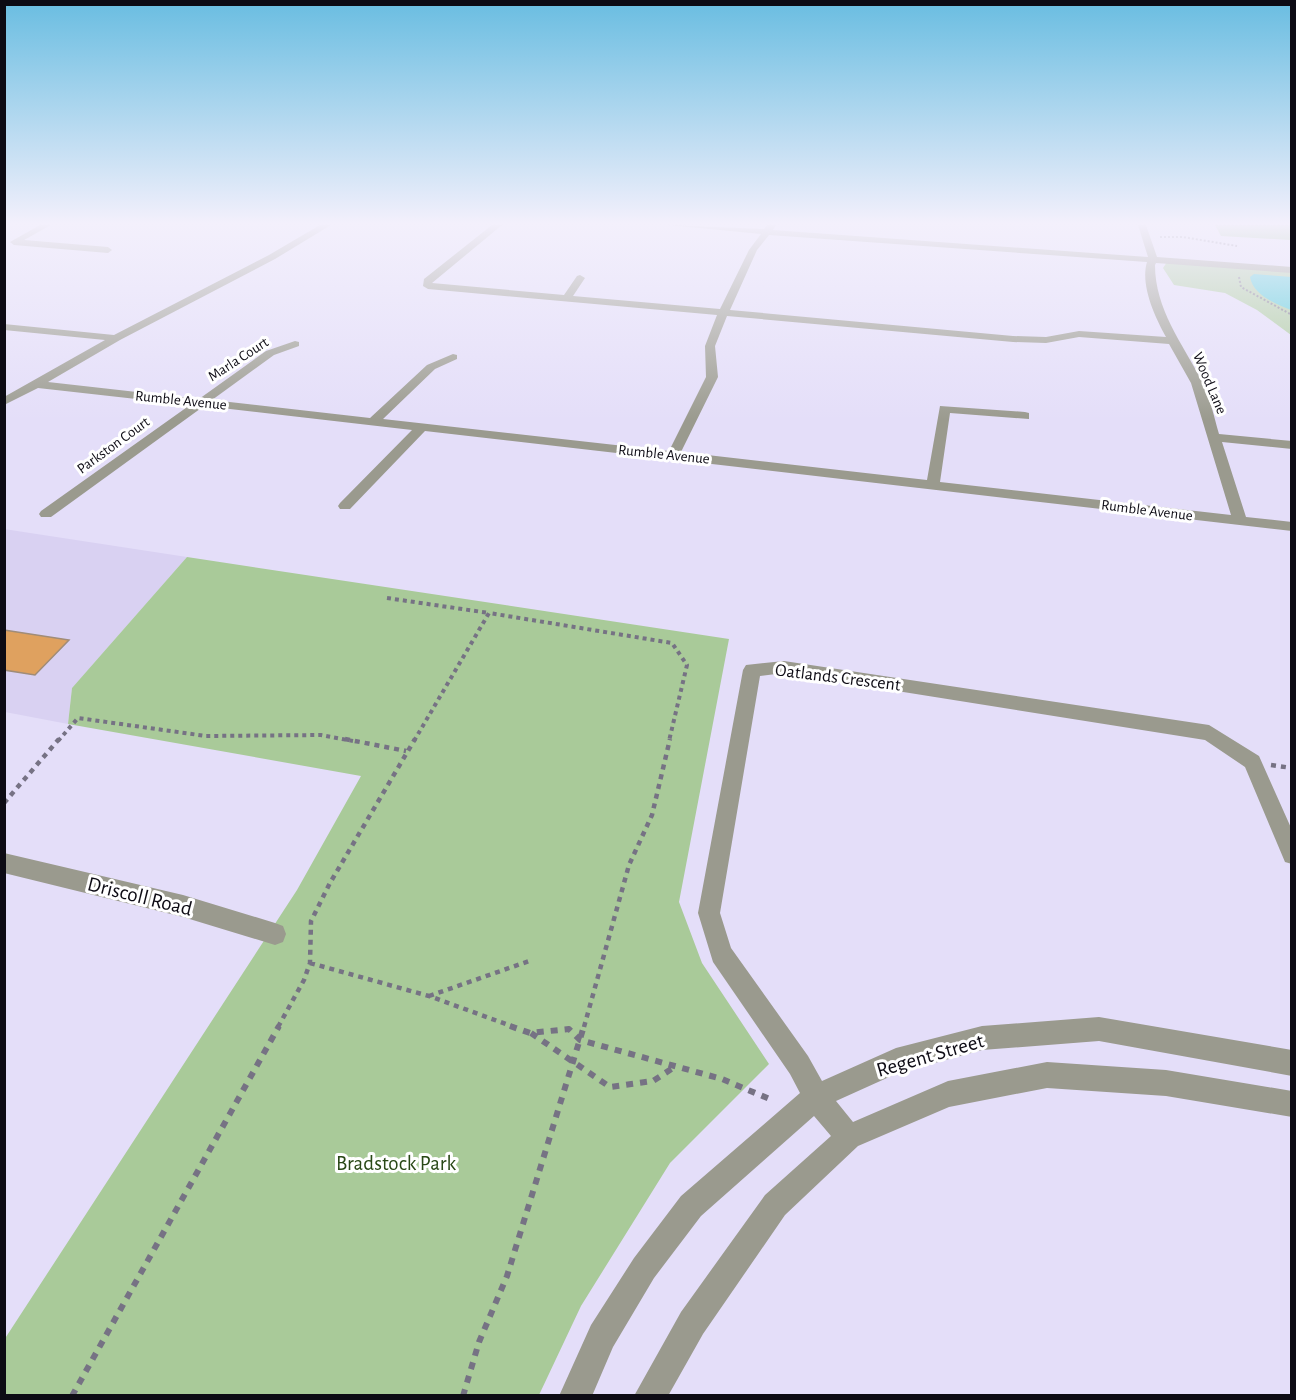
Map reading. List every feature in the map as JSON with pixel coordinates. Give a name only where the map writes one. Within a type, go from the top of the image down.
[{"type":"street","points":[[4,402],[116,338],[208,290]]},
{"type":"street","points":[[478,290],[1013,339],[1046,340],[1079,334],[1173,341]]},
{"type":"street","points":[[567,298],[572,290]]},
{"type":"street","points":[[673,455],[712,377],[710,346],[736,290]]},
{"type":"street","name":"Wood Lane","points":[[1152,290],[1164,325],[1197,383],[1240,521]]},
{"type":"street","points":[[4,327],[116,338]]},
{"type":"street","name":"Marla Court","points":[[199,402],[270,354],[295,344]]},
{"type":"street","points":[[374,421],[431,367],[453,357]]},
{"type":"street","name":"Rumble Avenue","points":[[36,384],[1292,527]]},
{"type":"street","name":"Parkston Court","points":[[45,514],[199,402]]},
{"type":"street","points":[[933,485],[944,409],[1025,416]]},
{"type":"street","points":[[345,506],[422,427]]},
{"type":"street","points":[[1216,438],[1292,446]]},
{"type":"street","name":"Oatlands Crescent","points":[[849,1137],[816,1097],[799,1065],[721,954],[709,913],[753,670],[784,667],[1209,733],[1252,762],[1292,855]]},
{"type":"street","name":"Driscoll Road","points":[[4,863],[183,906],[275,934]]},
{"type":"street","name":"Regent Street","points":[[576,1395],[602,1336],[644,1268],[691,1206],[816,1097],[896,1061],[982,1038],[1099,1029],[1292,1062]]},
{"type":"street","points":[[650,1395],[692,1323],[775,1205],[849,1137],[948,1094],[1047,1075],[1166,1083],[1292,1104]]},
{"type":"path","points":[[1247,290],[1292,314]]},
{"type":"path","points":[[387,597],[672,643],[687,665],[652,815],[629,865],[580,1040],[529,1208],[507,1276],[479,1342],[463,1395]]},
{"type":"path","points":[[72,1395],[304,980],[310,963],[311,921],[330,883],[489,613]]},
{"type":"path","points":[[4,803],[78,718],[206,736],[321,735],[406,751]]},
{"type":"path","points":[[429,996],[532,960]]},
{"type":"path","points":[[310,963],[429,996],[530,1033],[610,1087],[653,1081],[676,1066]]},
{"type":"path","points":[[530,1033],[569,1029],[580,1040],[722,1079],[772,1100]]},
{"type":"shaded area","points":[[4,529],[187,557],[72,688],[68,724],[5,712]]},
{"type":"green space","points":[[1208,290],[1291,290],[1291,335],[1257,310],[1225,293]]},
{"type":"green space","name":"Bradstock Park","points":[[187,557],[729,639],[679,902],[702,963],[769,1064],[670,1163],[581,1306],[539,1395],[5,1395],[4,1340],[297,890],[361,776],[68,724],[72,688]]},
{"type":"water","points":[[1257,290],[1291,290],[1291,310],[1272,302]]},
{"type":"building","points":[[4,630],[69,640],[35,675],[4,670]]}]
